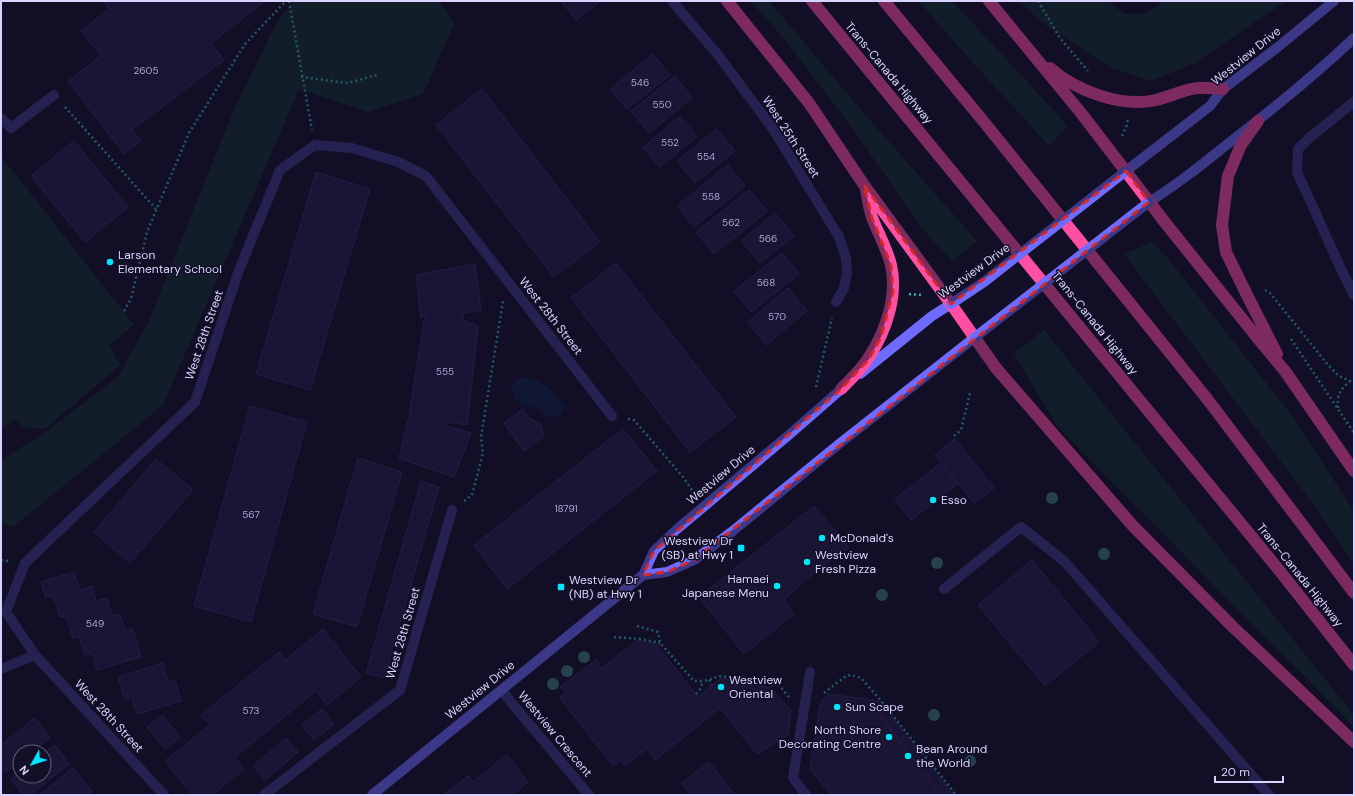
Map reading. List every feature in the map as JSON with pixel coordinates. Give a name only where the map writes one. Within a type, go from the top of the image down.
[{"type":"highway","points":[[728,1],[809,103],[864,185],[996,368],[1133,526],[1233,627],[1354,742]]},
{"type":"highway","name":"Trans-Canada Highway","points":[[812,1],[1264,551],[1354,665]]},
{"type":"highway","points":[[884,1],[984,122],[1208,400],[1354,593]]},
{"type":"highway","points":[[989,1],[1030,50],[1264,346],[1286,371],[1354,470]]},
{"type":"highway","points":[[1030,50],[1054,72],[1072,83],[1090,92],[1128,102],[1156,100],[1198,88],[1223,89]]},
{"type":"highway","points":[[1258,121],[1241,145],[1228,176],[1222,225],[1226,252],[1286,371]]},
{"type":"highway","points":[[841,389],[869,358],[881,337],[893,292],[891,265],[882,239],[872,218],[864,185]]},
{"type":"main road","name":"Westview Drive","points":[[372,795],[643,575],[654,551],[676,530],[841,389],[932,316],[984,282],[1210,106],[1223,89],[1278,47],[1334,1]]},
{"type":"main road","points":[[643,575],[667,572],[694,560],[734,530],[839,444],[974,338],[1150,202],[1258,121],[1334,57],[1354,38]]},
{"type":"street","name":"West 25th Street","points":[[672,1],[718,55],[773,129],[839,238],[846,258],[847,272],[844,288],[836,302]]},
{"type":"street","points":[[1,118],[11,128],[54,95]]},
{"type":"street","points":[[1354,102],[1313,134],[1298,149],[1297,172],[1354,295]]},
{"type":"street","name":"West 28th Street","points":[[164,795],[35,655],[6,612],[25,563],[195,402],[239,270],[280,170],[315,144],[352,148],[398,162],[426,176],[612,416]]},
{"type":"street","name":"West 28th Street","points":[[264,795],[400,690],[452,510]]},
{"type":"street","points":[[944,589],[1021,528],[1064,561],[1269,795]]},
{"type":"street","points":[[1,669],[35,655]]},
{"type":"street","points":[[806,795],[793,778],[810,672]]},
{"type":"street","name":"Westview Crescent","points":[[501,690],[589,795]]},
{"type":"path","points":[[287,1],[315,144]]},
{"type":"path","points":[[124,311],[131,299],[146,232],[189,133],[245,44],[287,1]]},
{"type":"path","points":[[1038,1],[1060,38],[1079,61],[1094,75]]},
{"type":"path","points":[[301,77],[348,83],[377,76]]},
{"type":"path","points":[[54,95],[156,210]]},
{"type":"path","points":[[1122,136],[1127,125],[1128,112]]},
{"type":"path","points":[[452,510],[472,495],[483,453],[481,437],[506,279]]},
{"type":"path","points":[[1265,289],[1328,365],[1339,376],[1354,383]]},
{"type":"path","points":[[903,293],[922,295]]},
{"type":"path","points":[[814,393],[817,386],[836,302]]},
{"type":"path","points":[[1287,333],[1354,432]]},
{"type":"path","points":[[1338,409],[1340,391],[1350,381]]},
{"type":"path","points":[[954,436],[961,430],[970,393]]},
{"type":"path","points":[[612,416],[634,420],[683,477],[704,507]]},
{"type":"path","points":[[637,626],[658,632],[660,643],[694,681],[709,680],[718,676],[768,680],[779,685],[786,694]]},
{"type":"path","points":[[614,637],[641,639],[660,643]]},
{"type":"path","points":[[820,696],[846,676],[851,675],[860,678],[883,703],[956,795]]},
{"type":"path","points":[[709,680],[712,685]]},
{"type":"path","points":[[696,694],[703,681]]},
{"type":"highlighted area","points":[[1126,171],[1149,202],[694,560],[667,572],[643,575],[654,551],[841,389],[869,359],[881,337],[893,292],[891,265],[872,218],[864,185],[951,304]]},
{"type":"green space","points":[[294,1],[439,1],[454,24],[423,94],[368,112],[299,89],[163,405],[13,527],[1,524],[1,460],[43,434],[118,377],[148,323],[235,107],[278,20]]},
{"type":"green space","points":[[751,1],[769,1],[866,116],[977,241],[952,261],[921,227],[854,130],[785,40]]},
{"type":"green space","points":[[919,1],[952,1],[1068,126],[1049,146],[956,44]]},
{"type":"green space","points":[[1020,1],[1108,1],[1124,14],[1143,14],[1158,6],[1160,1],[1286,1],[1195,63],[1151,81],[1110,67],[1040,21]]},
{"type":"green space","points":[[1,156],[134,325],[109,345],[120,365],[45,429],[23,427],[16,418],[1,430]]},
{"type":"green space","points":[[1152,242],[1170,261],[1289,412],[1354,511],[1354,564],[1317,509],[1124,254]]},
{"type":"green space","points":[[1044,330],[1354,715],[1354,727],[1057,426],[1014,353]]},
{"type":"water","points":[[523,377],[541,383],[552,392],[565,406],[561,415],[550,417],[536,408],[523,405],[518,402],[514,397],[511,388],[515,381]]},
{"type":"building","points":[[103,1],[265,1],[211,43],[224,60],[132,130],[141,141],[124,154],[68,81],[101,56],[81,31],[109,9]]},
{"type":"building","points":[[561,1],[600,1],[576,20]]},
{"type":"building","points":[[653,54],[670,75],[627,109],[610,89]]},
{"type":"building","points":[[675,76],[692,98],[649,133],[631,111]]},
{"type":"building","points":[[482,89],[600,242],[554,277],[436,125]]},
{"type":"building","points":[[680,116],[697,136],[660,167],[643,148]]},
{"type":"building","points":[[717,129],[735,151],[695,183],[677,161]]},
{"type":"building","points":[[74,141],[128,207],[85,242],[31,176]]},
{"type":"building","points":[[728,165],[745,186],[694,227],[677,206]]},
{"type":"building","points":[[316,172],[370,189],[310,390],[256,374]]},
{"type":"building","points":[[749,190],[767,211],[714,254],[696,232]]},
{"type":"building","points":[[775,213],[794,236],[760,263],[741,241]]},
{"type":"building","points":[[782,253],[799,274],[751,312],[734,291]]},
{"type":"building","points":[[616,263],[736,417],[690,452],[571,298]]},
{"type":"building","points":[[475,264],[481,310],[463,313],[463,320],[478,326],[467,425],[448,422],[447,426],[471,433],[454,477],[399,458],[409,416],[425,315],[421,318],[416,275]]},
{"type":"building","points":[[788,288],[807,311],[766,345],[748,322]]},
{"type":"building","points":[[250,406],[307,422],[251,622],[194,606]]},
{"type":"building","points":[[523,409],[530,419],[541,424],[544,437],[524,451],[504,423]]},
{"type":"building","points":[[623,429],[657,471],[507,589],[474,545]]},
{"type":"building","points":[[955,439],[994,488],[974,503],[935,455]]},
{"type":"building","points":[[358,458],[402,472],[357,627],[313,614]]},
{"type":"building","points":[[156,459],[193,490],[130,563],[94,532]]},
{"type":"building","points":[[941,463],[958,484],[911,520],[895,499]]},
{"type":"building","points":[[421,481],[439,487],[384,678],[366,673]]},
{"type":"building","points":[[814,506],[849,547],[815,572],[784,599],[794,614],[744,654],[699,597]]},
{"type":"building","points":[[1032,560],[1099,642],[1045,686],[978,605]]},
{"type":"building","points":[[74,572],[80,590],[92,586],[96,601],[107,598],[112,616],[120,614],[125,631],[133,629],[141,657],[97,670],[92,653],[85,655],[79,636],[73,638],[66,616],[60,617],[53,596],[46,598],[41,582]]},
{"type":"building","points":[[323,629],[361,677],[327,705],[316,691],[235,757],[244,769],[212,795],[192,795],[165,761],[210,725],[201,715],[279,652],[285,660]]},
{"type":"building","points":[[638,640],[656,644],[698,697],[721,678],[771,688],[791,711],[788,735],[757,754],[720,708],[655,760],[647,748],[625,766],[620,761],[613,766],[560,698],[566,691],[560,687],[597,659],[601,669]]},
{"type":"building","points":[[163,663],[168,682],[175,680],[181,701],[137,714],[132,698],[125,700],[118,677]]},
{"type":"building","points":[[828,694],[880,701],[953,795],[941,795],[875,708],[821,702]]},
{"type":"building","points":[[820,704],[877,712],[938,793],[936,795],[831,795],[810,769]]},
{"type":"building","points":[[322,709],[334,724],[314,740],[302,725]]},
{"type":"building","points":[[162,715],[180,737],[165,749],[147,727]]},
{"type":"building","points":[[35,718],[50,738],[42,744],[12,744],[12,767],[5,773],[1,768],[1,745]]},
{"type":"building","points":[[286,738],[298,752],[265,780],[253,766]]},
{"type":"building","points":[[55,745],[69,764],[52,778],[52,747]]},
{"type":"building","points":[[507,755],[528,782],[512,795],[443,795],[468,776],[473,782]]},
{"type":"building","points":[[709,762],[735,795],[691,795],[682,783]]},
{"type":"building","points":[[73,768],[92,791],[86,795],[39,795]]},
{"type":"building","points":[[15,784],[44,784],[30,795],[23,795]]},
{"type":"place","name":"Larson Elementary School","points":[[110,262]]},
{"type":"place","name":"Esso","points":[[933,500]]},
{"type":"place","name":"McDonald's","points":[[822,538]]},
{"type":"place","name":"Westview Dr (SB) at Hwy 1","points":[[741,548]]},
{"type":"place","name":"Westview Fresh Pizza","points":[[807,562]]},
{"type":"place","name":"Hamaei Japanese Menu","points":[[777,586]]},
{"type":"place","name":"Westview Dr (NB) at Hwy 1","points":[[561,587]]},
{"type":"place","name":"Westview Oriental","points":[[721,687]]},
{"type":"place","name":"Sun Scape","points":[[837,707]]},
{"type":"place","name":"North Shore Decorating Centre","points":[[889,737]]},
{"type":"place","name":"Bean Around the World","points":[[908,756]]}]
